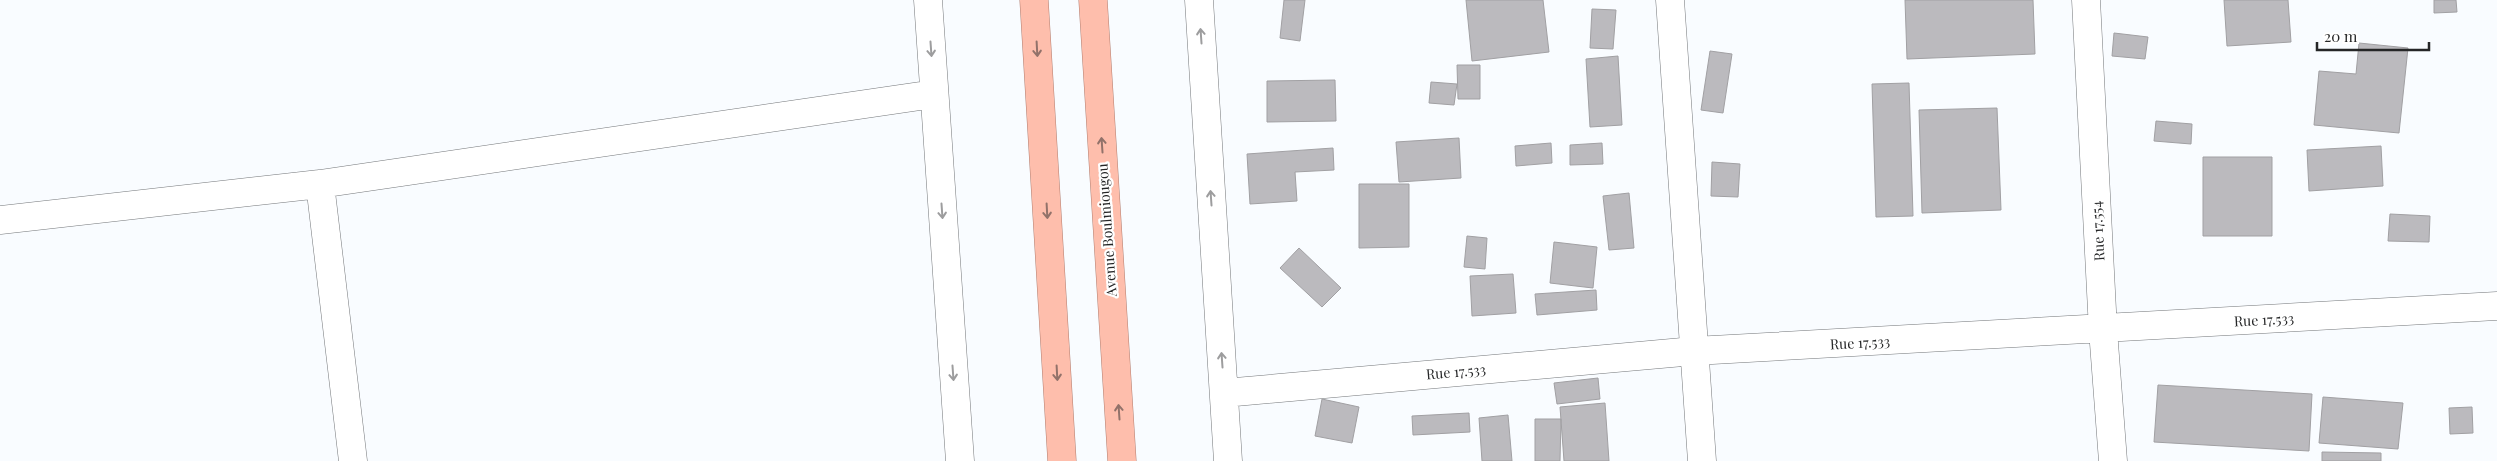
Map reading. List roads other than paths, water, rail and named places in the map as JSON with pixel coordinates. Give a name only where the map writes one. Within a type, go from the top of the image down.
[{"type":"highway","points":[[1034,0],[1062,461]]},
{"type":"highway","name":"Avenue Boulmiougou","points":[[1092,0],[1122,461]]},
{"type":"street","points":[[928,0],[960,461]]},
{"type":"street","points":[[1199,0],[1228,461]]},
{"type":"street","points":[[1670,0],[1702,461]]},
{"type":"street","name":"Rue 17.554","points":[[2086,0],[2103,330],[2113,461]]},
{"type":"street","points":[[0,220],[320,184],[934,94]]},
{"type":"street","points":[[320,184],[352,461]]},
{"type":"street","name":"Rue 17.533","points":[[1224,393],[1694,352],[2497,306]]}]
